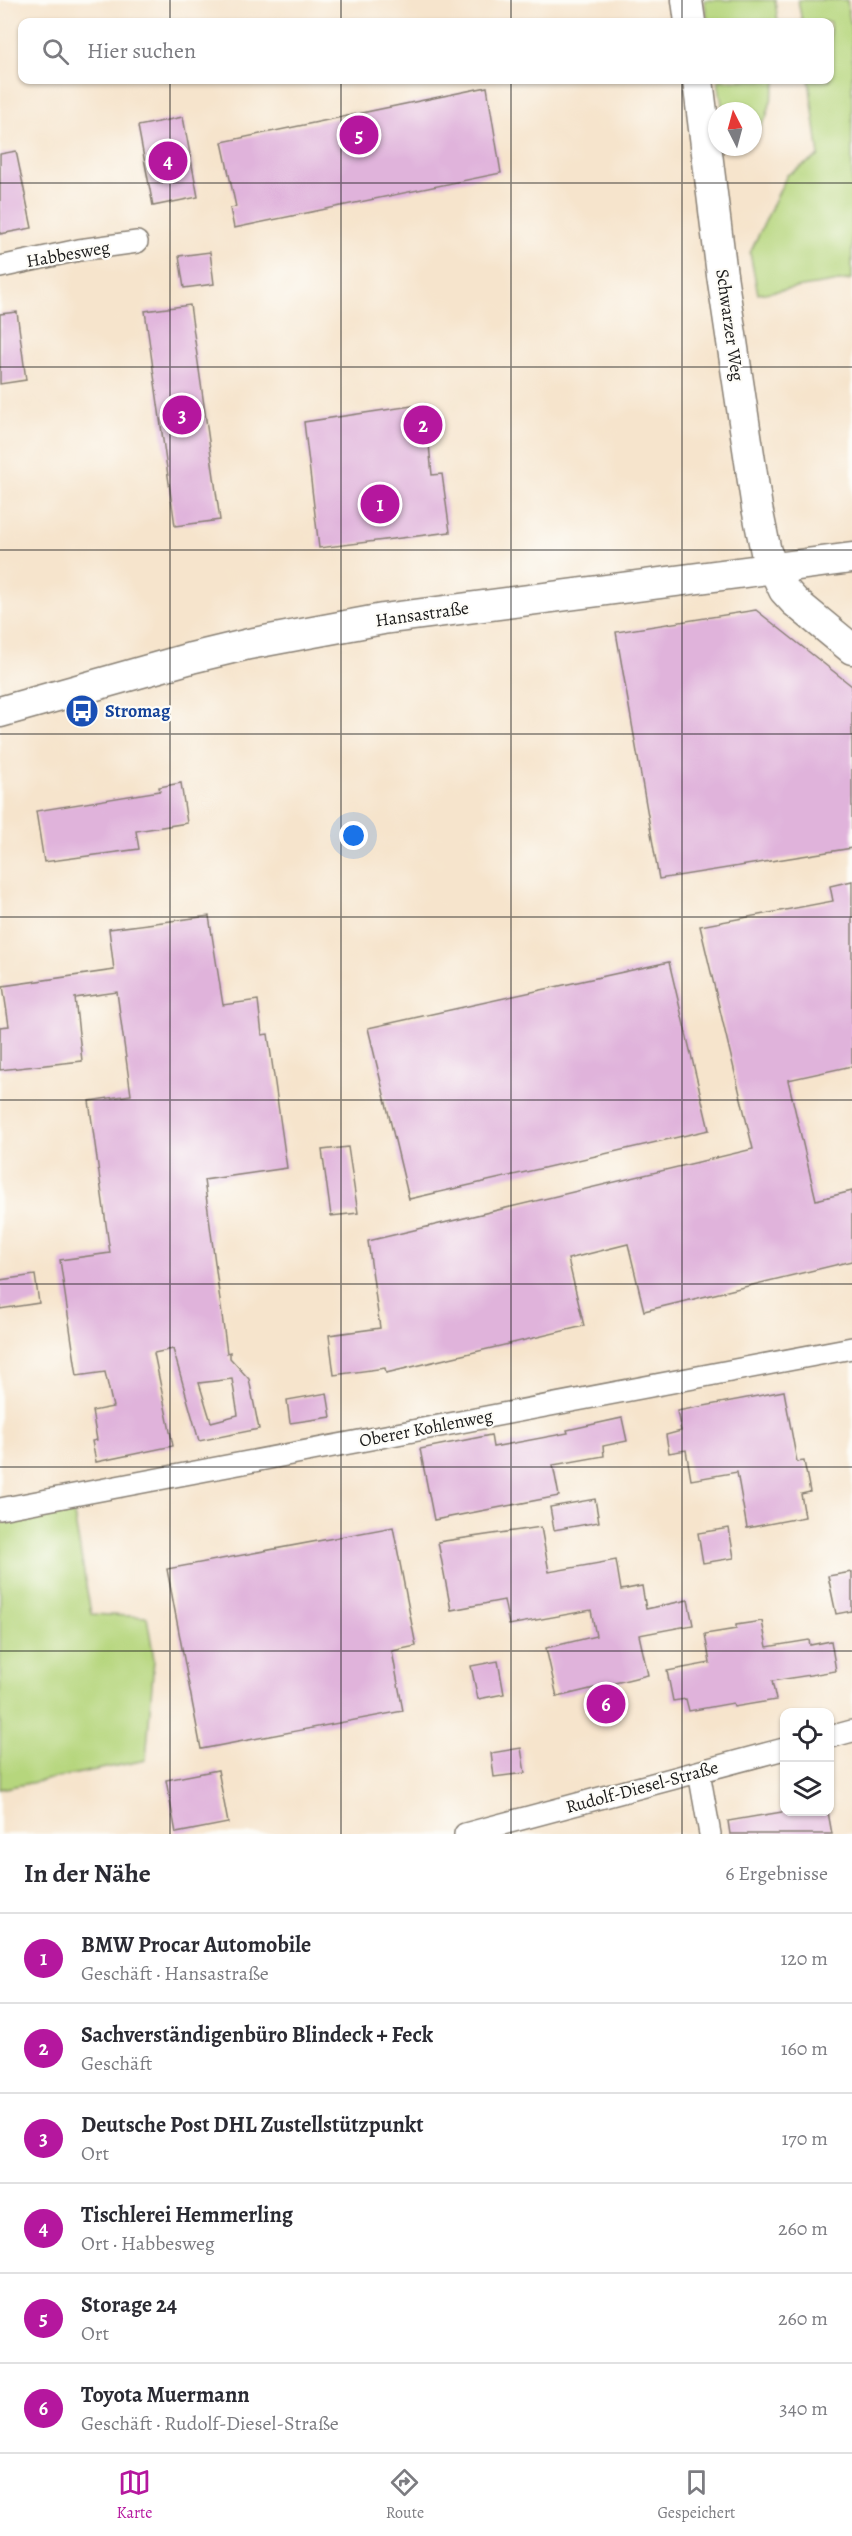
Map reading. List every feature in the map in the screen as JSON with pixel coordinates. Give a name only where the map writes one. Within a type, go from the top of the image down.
[{"type":"main road","points":[[687,0],[689,18]]},
{"type":"main road","name":"Schwarzer Weg","points":[[698,84],[722,275],[757,508],[766,552],[784,590],[795,602],[852,649]]},
{"type":"main road","name":"Hansastraße","points":[[0,712],[191,658],[305,633],[383,619],[852,558]]},
{"type":"main road","points":[[823,561],[814,576],[815,595],[852,645]]},
{"type":"street","name":"Habbesweg","points":[[0,267],[79,250],[137,242]]},
{"type":"street","name":"Oberer Kohlenweg","points":[[0,1509],[852,1348]]},
{"type":"street","points":[[834,1736],[852,1731]]},
{"type":"street","name":"Rudolf-Diesel-Straße","points":[[465,1834],[780,1750]]},
{"type":"street","points":[[699,1772],[710,1834]]},
{"type":"green space","points":[[704,0],[775,0],[777,18],[707,18]]},
{"type":"green space","points":[[798,0],[847,0],[852,36],[852,279],[758,294],[750,253],[787,175],[819,156],[810,84],[834,84],[834,18],[801,18]]},
{"type":"green space","points":[[719,84],[776,84],[766,118],[762,124],[762,102],[722,102]]},
{"type":"green space","points":[[73,1509],[91,1614],[147,1617],[154,1659],[146,1760],[0,1789],[0,1523]]},
{"type":"building","points":[[487,87],[501,173],[234,228],[230,208],[236,207],[222,142]]},
{"type":"building","points":[[183,117],[198,197],[153,206],[138,126]]},
{"type":"building","points":[[16,151],[32,228],[0,234],[0,154]]},
{"type":"building","points":[[210,252],[214,284],[184,288],[179,256]]},
{"type":"building","points":[[190,305],[220,520],[175,526],[145,311]]},
{"type":"building","points":[[17,312],[26,380],[0,384],[0,314]]},
{"type":"building","points":[[425,404],[432,475],[442,474],[450,532],[319,548],[304,422]]},
{"type":"building","points":[[756,610],[852,686],[852,848],[659,879],[616,632]]},
{"type":"building","points":[[181,783],[187,823],[136,831],[139,849],[44,862],[36,811],[160,791],[159,787]]},
{"type":"building","points":[[852,881],[852,1066],[788,1080],[816,1200],[852,1191],[852,1261],[644,1311],[628,1244],[568,1259],[584,1326],[386,1373],[385,1368],[334,1375],[329,1335],[380,1328],[368,1241],[753,1149],[700,926],[833,901],[830,886]]},
{"type":"building","points":[[209,916],[223,1005],[258,1000],[262,1035],[268,1034],[287,1168],[204,1180],[227,1353],[230,1352],[230,1358],[249,1379],[259,1429],[199,1441],[173,1349],[154,1353],[173,1446],[96,1462],[92,1441],[97,1440],[92,1411],[113,1407],[105,1372],[77,1376],[60,1260],[110,1253],[89,1101],[131,1095],[117,992],[75,998],[82,1061],[0,1070],[0,1027],[9,1026],[3,986],[114,970],[109,929]],"holes":[[[232,1379],[238,1415],[211,1422],[199,1383]]]},
{"type":"building","points":[[669,962],[709,1130],[409,1199],[368,1028]]},
{"type":"building","points":[[348,1147],[358,1213],[331,1216],[322,1150]]},
{"type":"building","points":[[35,1275],[39,1303],[0,1309],[0,1280]]},
{"type":"building","points":[[784,1391],[797,1462],[804,1461],[810,1492],[801,1494],[805,1517],[747,1528],[737,1472],[691,1480],[686,1450],[669,1453],[666,1435],[681,1431],[677,1411]]},
{"type":"building","points":[[327,1393],[331,1417],[290,1423],[287,1400]]},
{"type":"building","points":[[622,1418],[627,1441],[603,1446],[604,1456],[553,1465],[559,1496],[434,1520],[420,1449],[491,1435],[493,1447],[568,1433],[567,1430]]},
{"type":"building","points":[[595,1499],[599,1522],[554,1530],[550,1507]]},
{"type":"building","points":[[393,1527],[416,1646],[392,1651],[403,1711],[201,1749],[167,1569]]},
{"type":"building","points":[[541,1527],[549,1572],[616,1560],[621,1590],[642,1586],[646,1609],[688,1600],[693,1625],[639,1635],[648,1675],[557,1697],[546,1648],[596,1636],[591,1610],[509,1625],[504,1600],[451,1610],[438,1542]]},
{"type":"building","points":[[729,1528],[734,1558],[703,1563],[698,1533]]},
{"type":"building","points":[[852,1572],[852,1611],[836,1614],[828,1576]]},
{"type":"building","points":[[762,1621],[767,1647],[809,1640],[810,1645],[831,1641],[836,1671],[772,1681],[776,1700],[734,1707],[733,1703],[689,1711],[686,1699],[673,1701],[667,1671],[710,1663],[705,1634],[736,1629],[736,1625]]},
{"type":"building","points":[[498,1661],[504,1694],[478,1699],[471,1666]]},
{"type":"building","points":[[521,1748],[525,1773],[494,1777],[491,1753]]},
{"type":"building","points":[[218,1770],[228,1823],[176,1833],[166,1780]]},
{"type":"building","points":[[780,1812],[780,1816],[829,1816],[832,1834],[730,1834],[728,1821]]},
{"type":"place","name":"Storage 24","points":[[359,135]]},
{"type":"place","name":"Tischlerei Hemmerling","points":[[168,161]]},
{"type":"place","name":"Deutsche Post DHL Zustellstützpunkt","points":[[182,415]]},
{"type":"place","name":"Sachverständigenbüro Blindeck + Feck","points":[[423,425]]},
{"type":"place","name":"BMW Procar Automobile","points":[[380,504]]},
{"type":"place","name":"Stromag","points":[[82,711]]},
{"type":"place","name":"Toyota Muermann","points":[[606,1704]]}]
